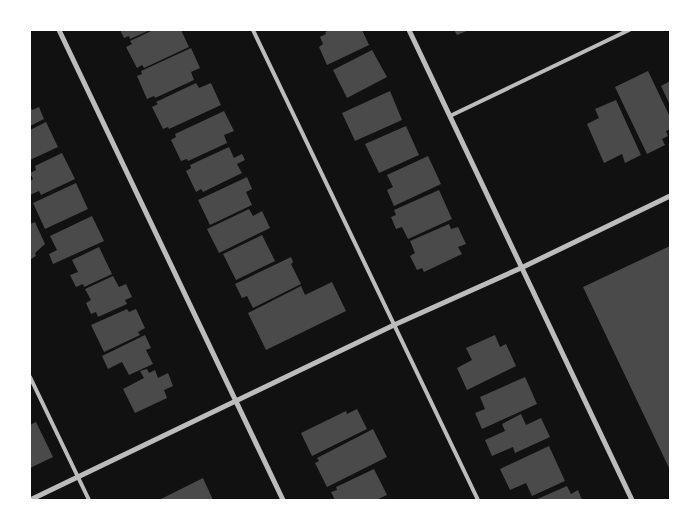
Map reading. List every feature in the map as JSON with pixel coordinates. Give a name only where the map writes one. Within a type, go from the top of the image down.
[{"type":"street","points":[[59,30],[283,500]]},
{"type":"street","points":[[409,30],[632,500]]},
{"type":"street","points":[[30,500],[670,196]]},
{"type":"lane","points":[[253,30],[478,500]]},
{"type":"lane","points":[[450,116],[629,30]]},
{"type":"lane","points":[[30,377],[89,500]]},
{"type":"building","points":[[120,30],[150,30],[130,39],[129,36],[124,38]]},
{"type":"building","points":[[153,30],[181,30],[189,47],[144,68],[142,65],[137,68],[126,47],[132,44],[130,41]]},
{"type":"building","points":[[329,30],[362,30],[369,45],[327,65],[319,47],[323,44],[320,37]]},
{"type":"building","points":[[454,30],[469,30],[457,35]]},
{"type":"building","points":[[191,48],[200,68],[191,72],[194,80],[155,98],[154,96],[147,99],[137,76],[142,74],[141,71]]},
{"type":"building","points":[[372,50],[387,77],[347,98],[333,70]]},
{"type":"building","points":[[648,71],[670,117],[670,129],[666,131],[668,136],[662,139],[665,145],[647,154],[615,87]]},
{"type":"building","points":[[670,81],[670,105],[661,86]]},
{"type":"building","points":[[196,83],[199,88],[211,83],[221,105],[169,129],[168,127],[163,129],[152,107],[158,104],[156,102]]},
{"type":"building","points":[[390,91],[402,120],[355,141],[342,113]]},
{"type":"building","points":[[616,100],[641,155],[625,163],[622,154],[604,163],[587,124],[599,118],[595,109]]},
{"type":"building","points":[[30,106],[32,110],[39,107],[44,119],[30,126]]},
{"type":"building","points":[[224,111],[234,131],[224,135],[227,143],[188,161],[187,159],[181,161],[171,140],[176,137],[175,134]]},
{"type":"building","points":[[46,122],[58,147],[30,160],[30,130]]},
{"type":"building","points":[[406,126],[419,155],[379,173],[365,144]]},
{"type":"building","points":[[229,147],[234,158],[242,154],[245,160],[237,164],[242,173],[203,192],[201,189],[196,192],[186,171],[191,168],[190,165]]},
{"type":"building","points":[[62,153],[75,179],[41,195],[39,191],[30,195],[30,181],[33,179],[30,173],[36,170],[35,166]]},
{"type":"building","points":[[428,156],[441,184],[394,206],[387,190],[393,187],[387,175]]},
{"type":"building","points":[[247,177],[252,189],[246,192],[252,205],[210,225],[198,200]]},
{"type":"building","points":[[76,183],[88,209],[45,229],[33,203]]},
{"type":"building","points":[[439,190],[452,219],[408,239],[402,227],[396,229],[391,217],[396,215],[394,210]]},
{"type":"building","points":[[249,209],[253,216],[262,211],[270,228],[219,253],[207,229]]},
{"type":"building","points":[[92,216],[104,241],[53,264],[49,254],[57,250],[50,236]]},
{"type":"building","points":[[35,222],[45,244],[35,253],[36,256],[31,259],[30,224]]},
{"type":"building","points":[[449,224],[451,229],[458,227],[466,244],[458,247],[462,254],[424,272],[422,268],[417,270],[410,256],[415,253],[410,241]]},
{"type":"building","points":[[262,235],[275,261],[236,280],[223,254]]},
{"type":"building","points":[[670,246],[670,470],[583,287]]},
{"type":"building","points":[[99,247],[112,274],[84,287],[83,284],[76,287],[70,275],[78,272],[72,260]]},
{"type":"building","points":[[291,257],[293,262],[291,264],[301,284],[253,308],[247,296],[242,298],[235,284]]},
{"type":"building","points":[[113,276],[119,287],[126,284],[132,297],[125,300],[127,304],[98,317],[96,312],[91,314],[86,303],[91,300],[85,289]]},
{"type":"building","points":[[332,282],[346,311],[266,350],[248,313],[301,286],[305,295]]},
{"type":"building","points":[[127,309],[129,312],[136,309],[145,328],[138,332],[140,335],[104,352],[91,325]]},
{"type":"building","points":[[145,335],[151,348],[146,350],[153,364],[129,375],[122,362],[108,369],[102,356]]},
{"type":"building","points":[[495,335],[500,347],[506,344],[516,366],[467,390],[457,368],[472,360],[466,348]]},
{"type":"building","points":[[147,369],[149,373],[155,370],[158,378],[168,373],[173,386],[164,390],[167,398],[135,413],[123,389],[144,378],[140,371]]},
{"type":"building","points":[[525,377],[537,404],[482,429],[475,413],[485,409],[480,397]]},
{"type":"building","points":[[357,409],[367,429],[312,456],[301,433],[346,411],[347,414]]},
{"type":"building","points":[[521,414],[526,425],[541,418],[550,437],[515,453],[513,447],[492,456],[485,440],[505,431],[502,424]]},
{"type":"building","points":[[36,422],[53,457],[30,468],[30,425]]},
{"type":"building","points":[[373,429],[387,457],[327,487],[315,463],[319,461],[317,458]]},
{"type":"building","points":[[549,446],[565,481],[532,496],[526,483],[510,490],[500,469]]},
{"type":"building","points":[[374,469],[387,495],[376,500],[335,500],[331,492],[337,490],[336,487]]},
{"type":"building","points":[[203,478],[213,500],[159,500]]},
{"type":"building","points":[[567,486],[571,494],[578,490],[582,500],[535,500]]}]
